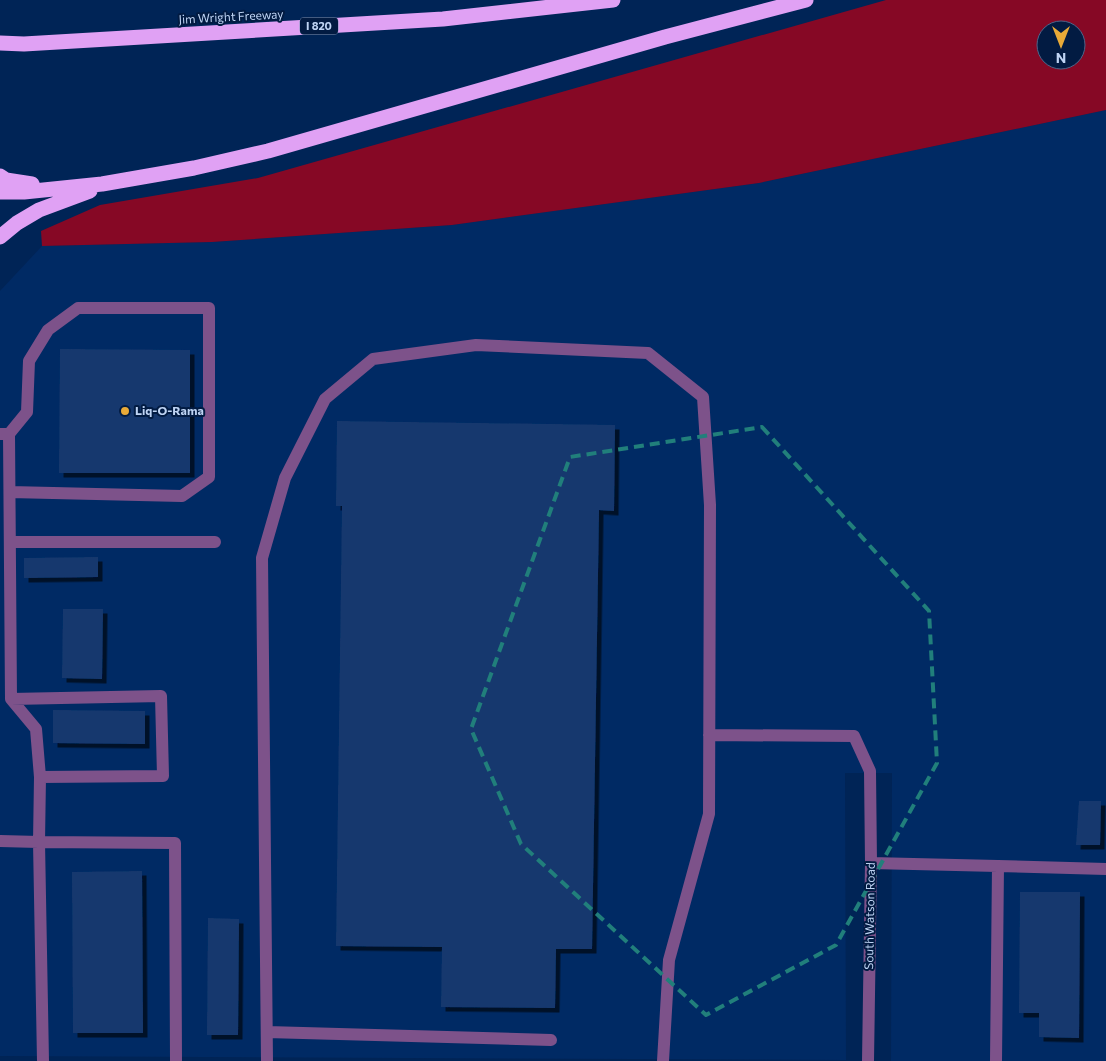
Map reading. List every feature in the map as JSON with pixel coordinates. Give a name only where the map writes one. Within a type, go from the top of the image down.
[{"type":"highway","name":"Jim Wright Freeway","points":[[0,43],[24,44],[443,19],[613,0]]},
{"type":"highway","points":[[0,192],[24,192],[102,184],[194,168],[268,150],[664,37],[806,0]]},
{"type":"highway","points":[[0,176],[6,180],[34,184],[85,182],[102,184]]},
{"type":"highway","points":[[0,237],[17,223],[39,210],[102,184]]},
{"type":"street","points":[[10,492],[182,496],[210,477],[209,308],[78,308],[48,330],[29,361],[27,412],[5,434],[10,492],[10,542],[5,626],[11,699],[36,730],[40,777],[42,1061]]},
{"type":"street","points":[[267,1061],[262,558],[285,478],[325,399],[373,359],[476,346],[648,354],[703,397],[710,505],[709,814],[669,960],[663,1061]]},
{"type":"street","points":[[10,542],[215,542]]},
{"type":"street","points":[[11,699],[162,696],[163,776],[40,777]]},
{"type":"street","name":"South Watson Road","points":[[709,735],[854,736],[870,771],[871,863],[868,1061]]},
{"type":"street","points":[[0,842],[176,843],[176,1061]]},
{"type":"street","points":[[871,863],[1106,869]]},
{"type":"street","points":[[996,1061],[998,866]]},
{"type":"street","points":[[267,1032],[551,1040]]},
{"type":"highlighted area","points":[[762,427],[929,611],[937,763],[836,945],[706,1015],[521,844],[471,729],[570,457]]},
{"type":"shaded area","points":[[886,0],[1106,0],[1106,110],[759,183],[452,225],[212,242],[42,246],[41,231],[100,205],[258,178]]},
{"type":"shaded area","points":[[1106,110],[1106,1061],[891,1061],[892,773],[845,773],[846,1060],[0,1056],[0,291],[42,246],[212,242],[452,225],[759,183]]},
{"type":"building","name":"Liq-O-Rama","points":[[60,349],[190,350],[190,473],[59,473]]},
{"type":"building","points":[[337,421],[615,425],[614,511],[599,510],[592,949],[556,949],[555,1008],[441,1007],[442,947],[336,946],[342,506],[336,506]]},
{"type":"building","points":[[98,557],[98,577],[24,578],[24,558]]},
{"type":"building","points":[[63,609],[103,609],[102,679],[62,678]]},
{"type":"building","points":[[53,710],[145,711],[145,744],[53,743]]},
{"type":"building","points":[[1079,801],[1101,801],[1100,845],[1076,845]]},
{"type":"building","points":[[142,871],[143,1033],[73,1033],[72,872]]},
{"type":"building","points":[[1020,892],[1080,892],[1079,1038],[1039,1037],[1039,1013],[1019,1013]]},
{"type":"building","points":[[208,918],[239,919],[238,1035],[207,1035]]},
{"type":"place","name":"Liq-O-Rama","points":[[125,411]]}]
